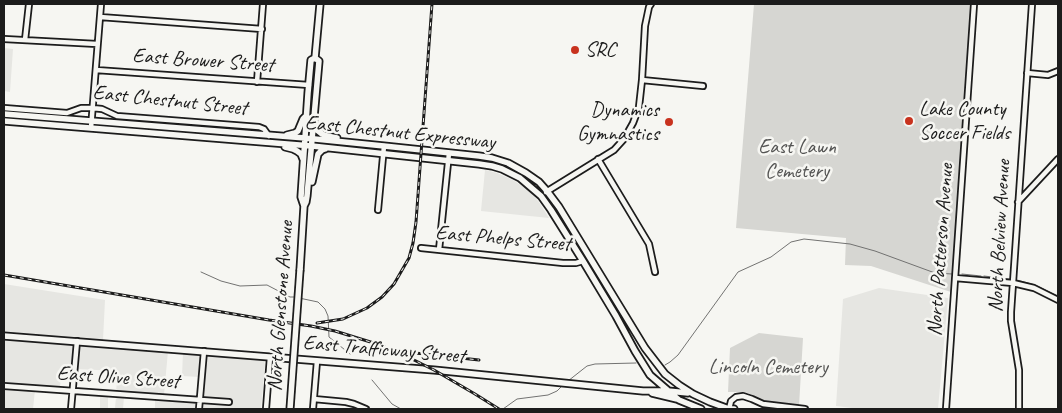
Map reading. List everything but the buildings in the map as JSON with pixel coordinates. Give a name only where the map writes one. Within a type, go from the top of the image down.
[{"type":"main road","name":"North Glenstone Avenue","points":[[290,409],[304,206],[307,196],[313,139],[318,61],[315,58],[320,4]]},
{"type":"main road","name":"North Glenstone Avenue","points":[[304,206],[301,197],[306,116],[311,60],[315,58]]},
{"type":"main road","name":"East Chestnut Expressway","points":[[4,114],[226,139],[449,160],[502,169],[529,184],[551,210],[616,316],[650,381],[668,390],[679,400],[701,409]]},
{"type":"main road","points":[[278,136],[295,133],[306,116]]},
{"type":"main road","name":"East Chestnut Expressway","points":[[4,121],[91,124],[305,138],[492,158],[508,163],[526,172],[548,191],[651,357],[665,374],[693,394],[729,409],[734,409]]},
{"type":"main road","points":[[314,121],[317,130],[327,136],[376,143],[384,146]]},
{"type":"main road","points":[[226,139],[236,143],[293,149],[301,154],[303,164]]},
{"type":"main road","points":[[307,196],[318,154],[322,150],[330,148]]},
{"type":"main road","name":"East Trafficway Street","points":[[4,336],[480,374],[642,391],[668,390],[693,394]]},
{"type":"main road","points":[[642,391],[650,381]]},
{"type":"main road","name":"East Trafficway Street","points":[[642,391],[679,400]]},
{"type":"street","points":[[26,40],[29,4]]},
{"type":"street","points":[[91,124],[101,4]]},
{"type":"street","points":[[258,82],[264,4]]},
{"type":"street","points":[[541,196],[614,150],[624,139],[633,124],[639,107],[645,26],[651,4]]},
{"type":"street","name":"North Patterson Avenue","points":[[946,409],[974,4]]},
{"type":"street","name":"North Belview Avenue","points":[[1019,409],[1019,370],[1011,312],[1032,4]]},
{"type":"street","points":[[100,16],[262,29]]},
{"type":"street","points":[[4,39],[97,44]]},
{"type":"street","name":"East Brower Street","points":[[96,70],[309,85]]},
{"type":"street","points":[[1027,73],[1048,75],[1058,71]]},
{"type":"street","points":[[642,80],[703,86]]},
{"type":"street","name":"East Chestnut Street","points":[[4,108],[67,113],[81,108],[102,109],[117,116],[259,127],[264,129],[269,136]]},
{"type":"street","points":[[378,210],[384,146]]},
{"type":"street","points":[[439,250],[449,153]]},
{"type":"street","points":[[598,159],[649,244],[655,272]]},
{"type":"street","points":[[1018,202],[1058,159]]},
{"type":"street","name":"East Phelps Street","points":[[421,248],[563,264],[583,261]]},
{"type":"street","points":[[956,278],[1012,283],[1034,288],[1058,300]]},
{"type":"street","points":[[71,409],[76,341]]},
{"type":"street","points":[[199,409],[204,351]]},
{"type":"street","points":[[266,409],[270,357]]},
{"type":"street","points":[[313,409],[317,361]]},
{"type":"street","name":"East Olive Street","points":[[4,386],[229,402]]},
{"type":"street","points":[[729,409],[731,401],[736,397],[743,396],[763,404],[806,409]]},
{"type":"street","points":[[314,399],[346,402],[366,409]]},
{"type":"shaded area","points":[[4,48],[13,49],[10,92],[4,91]]},
{"type":"shaded area","points":[[485,170],[513,180],[528,190],[539,202],[549,218],[481,211]]},
{"type":"shaded area","points":[[4,284],[105,300],[103,340],[4,333]]},
{"type":"shaded area","points":[[879,288],[948,298],[938,409],[860,409],[836,406],[843,299]]},
{"type":"shaded area","points":[[4,339],[73,344],[72,377],[61,376],[60,388],[4,385]]},
{"type":"shaded area","points":[[78,345],[168,351],[164,395],[116,392],[118,371],[76,369]]},
{"type":"shaded area","points":[[183,352],[200,355],[200,377],[182,376]]},
{"type":"shaded area","points":[[206,355],[263,359],[265,365],[261,409],[201,409]]},
{"type":"shaded area","points":[[4,388],[35,390],[33,409],[4,409]]},
{"type":"shaded area","points":[[100,396],[108,396],[108,408],[115,408],[116,397],[124,397],[123,409],[100,409]]},
{"type":"shaded area","points":[[155,399],[196,402],[197,409],[155,409]]},
{"type":"green space","name":"East Lawn Cemetery","points":[[754,4],[971,4],[951,292],[871,266],[845,265],[846,238],[736,228]]},
{"type":"green space","name":"Lincoln Cemetery","points":[[759,333],[803,338],[799,406],[764,401],[748,393],[728,392],[730,348]]},
{"type":"waterway","points":[[665,365],[678,355],[738,272],[771,257],[791,242],[804,239],[850,244],[935,273],[952,274]]},
{"type":"waterway","points":[[201,272],[221,281],[240,286],[267,285],[290,297],[295,297]]},
{"type":"waterway","points":[[962,274],[981,276]]},
{"type":"waterway","points":[[984,276],[1009,279]]},
{"type":"waterway","points":[[1017,280],[1035,285],[1058,296]]},
{"type":"waterway","points":[[299,298],[318,302],[325,309],[328,316],[329,337],[350,354]]},
{"type":"waterway","points":[[568,381],[587,366],[595,364],[636,363]]},
{"type":"waterway","points":[[372,380],[392,404],[401,409]]},
{"type":"waterway","points":[[503,409],[517,399],[548,395],[557,391],[563,385]]},
{"type":"railway","points":[[317,323],[343,319],[367,308],[382,297],[394,284],[409,258],[416,222],[432,4]]},
{"type":"railway","points":[[4,275],[335,331],[377,344],[408,357],[434,370],[499,409]]},
{"type":"railway","points":[[406,352],[479,360]]},
{"type":"place","name":"SRC","points":[[575,50]]},
{"type":"place","name":"Lake County Soccer Fields","points":[[909,121]]},
{"type":"place","name":"Dynamics Gymnastics","points":[[669,122]]}]
